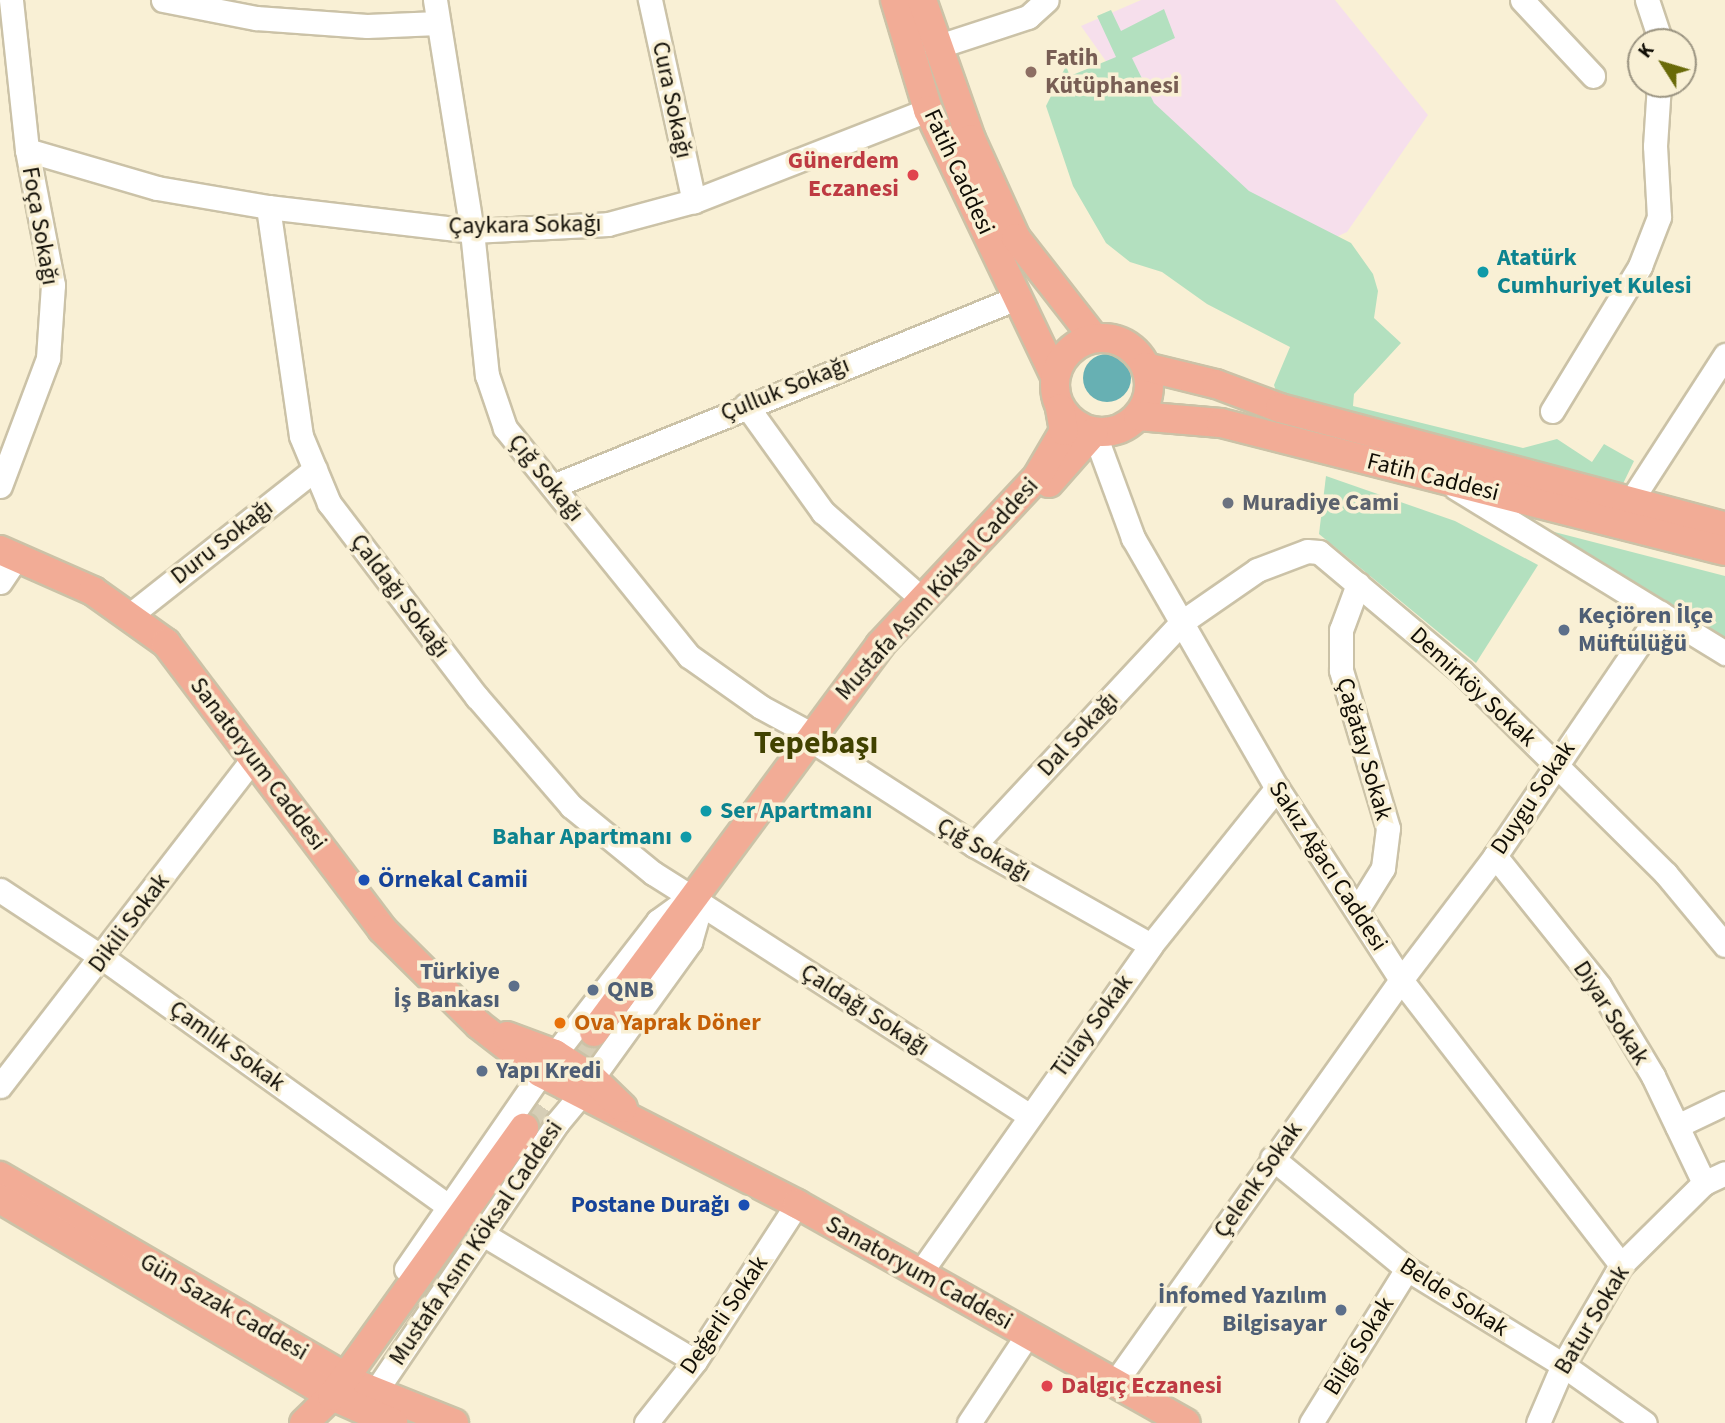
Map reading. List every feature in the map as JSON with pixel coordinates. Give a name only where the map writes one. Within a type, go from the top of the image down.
[{"type":"main road","name":"Fatih Caddesi","points":[[895,0],[928,110],[1055,376]]},
{"type":"main road","name":"Fatih Caddesi","points":[[922,0],[936,47],[1016,238],[1094,338]]},
{"type":"main road","points":[[1094,338],[1125,343],[1146,367],[1149,392],[1138,416],[1111,432],[1094,432],[1074,424],[1060,408],[1055,376],[1069,351],[1094,338]]},
{"type":"main road","name":"Fatih Caddesi","points":[[1146,367],[1216,384],[1280,408],[1725,526]]},
{"type":"main road","name":"Mustafa Asım Köksal Caddesi","points":[[599,1036],[696,901],[922,599],[1037,477],[1064,431],[1060,408]]},
{"type":"main road","name":"Fatih Caddesi","points":[[1138,416],[1221,423],[1725,551]]},
{"type":"main road","name":"Mustafa Asım Köksal Caddesi","points":[[816,741],[1094,432]]},
{"type":"main road","name":"Sanatoryum Caddesi","points":[[8,554],[93,591],[166,643],[382,929],[479,1025],[586,1087],[648,1132],[797,1205],[1116,1381],[1185,1423]]},
{"type":"main road","name":"Mustafa Asım Köksal Caddesi","points":[[304,1423],[349,1396],[530,1132]]},
{"type":"main road","name":"Gün Sazak Caddesi","points":[[0,1176],[393,1423]]},
{"type":"main road","name":"Gün Sazak Caddesi","points":[[0,1199],[349,1396],[454,1423]]},
{"type":"street","name":"Foça Sokağı","points":[[0,486],[48,358],[53,285],[27,150],[11,0]]},
{"type":"street","points":[[163,0],[256,18],[367,26],[437,11]]},
{"type":"street","name":"Cura Sokağı","points":[[650,0],[694,201]]},
{"type":"street","points":[[936,47],[1028,17],[1047,0]]},
{"type":"street","points":[[1521,0],[1593,76]]},
{"type":"street","points":[[1647,0],[1656,28]]},
{"type":"street","name":"Çığ Sokağı","points":[[437,11],[472,231],[491,385],[505,428],[689,656],[761,708],[974,845],[1151,945]]},
{"type":"street","points":[[1552,411],[1640,266],[1659,217],[1655,146],[1658,98]]},
{"type":"street","name":"Çaykara Sokağı","points":[[27,150],[157,188],[268,207],[472,231],[608,224],[694,201],[928,110]]},
{"type":"street","name":"Çaldağı Sokağı","points":[[268,207],[302,436],[329,503],[477,697],[571,806],[653,873],[1028,1115]]},
{"type":"street","name":"Çulluk Sokağı","points":[[553,486],[746,405],[1019,296]]},
{"type":"street","points":[[1630,502],[1725,355]]},
{"type":"street","points":[[746,405],[823,512],[922,599]]},
{"type":"street","name":"Sakız Ağacı Caddesi","points":[[1094,432],[1133,538],[1277,788],[1401,980],[1621,1265]]},
{"type":"street","name":"Duru Sokağı","points":[[129,616],[315,469]]},
{"type":"street","points":[[1441,479],[1725,653]]},
{"type":"street","name":"Demirköy Sokak","points":[[1182,622],[1257,570],[1307,551],[1319,552],[1462,672],[1666,874],[1725,945]]},
{"type":"street","points":[[0,582],[8,554]]},
{"type":"street","name":"Çağatay Sokak","points":[[1357,910],[1383,868],[1388,828],[1340,670],[1341,630],[1358,584]]},
{"type":"street","name":"Duygu Sokak","points":[[1401,980],[1495,856],[1660,613]]},
{"type":"street","name":"Dal Sokağı","points":[[974,845],[1182,622]]},
{"type":"street","name":"Dikili Sokak","points":[[0,1086],[103,958],[254,757]]},
{"type":"street","name":"Tülay Sokak","points":[[920,1273],[1028,1115],[1151,945],[1277,788]]},
{"type":"street","name":"Diyar Sokak","points":[[1495,856],[1599,986],[1677,1126],[1715,1178]]},
{"type":"street","name":"Çamlık Sokak","points":[[0,890],[103,958],[450,1207]]},
{"type":"street","name":"Mustafa Asım Köksal Caddesi","points":[[349,1396],[365,1328],[548,1063],[658,921],[696,901]]},
{"type":"street","name":"Mustafa Asım Köksal Caddesi","points":[[349,1396],[481,1233],[690,942],[696,901]]},
{"type":"street","name":"Çelenk Sokak","points":[[1116,1381],[1401,980]]},
{"type":"street","points":[[1677,1126],[1725,1103]]},
{"type":"street","name":"Belde Sokak","points":[[1272,1158],[1407,1269],[1563,1365],[1645,1423]]},
{"type":"street","name":"Batur Sokak","points":[[1538,1423],[1563,1365],[1621,1265],[1715,1178]]},
{"type":"street","name":"Değerli Sokak","points":[[646,1423],[695,1361],[797,1205]]},
{"type":"street","points":[[481,1233],[695,1361]]},
{"type":"street","name":"Bilgi Sokak","points":[[1311,1423],[1407,1269]]},
{"type":"street","points":[[969,1423],[1028,1334]]},
{"type":"shaded area","points":[[1141,0],[1335,0],[1428,115],[1347,232],[1314,247],[1147,119],[1081,26]]},
{"type":"green space","points":[[1164,9],[1175,38],[1132,58],[1154,103],[1249,191],[1351,243],[1373,274],[1378,291],[1374,318],[1401,343],[1354,394],[1353,406],[1523,448],[1557,439],[1592,462],[1604,444],[1634,461],[1619,492],[1278,397],[1274,385],[1290,347],[1207,304],[1162,272],[1130,262],[1106,243],[1073,186],[1046,106],[1066,66],[1070,76],[1116,57],[1097,16],[1111,10],[1121,31]]},
{"type":"green space","points":[[1326,476],[1455,521],[1538,565],[1476,663],[1319,534]]},
{"type":"green space","points":[[1535,527],[1725,576],[1725,644]]},
{"type":"water","points":[[1107,354],[1124,361],[1131,378],[1124,395],[1107,402],[1090,395],[1083,378],[1090,361]]},
{"type":"tunnel","points":[[524,1128],[594,1032]]},
{"type":"place","name":"Fatih Kütüphanesi","points":[[1031,72]]},
{"type":"place","name":"Günerdem Eczanesi","points":[[913,175]]},
{"type":"place","name":"Atatürk Cumhuriyet Kulesi","points":[[1483,272]]},
{"type":"place","name":"Muradiye Cami","points":[[1228,503]]},
{"type":"place","name":"Keçiören İlçe Müftülüğü","points":[[1564,630]]},
{"type":"place","name":"Ser Apartmanı","points":[[706,811]]},
{"type":"place","name":"Bahar Apartmanı","points":[[686,837]]},
{"type":"place","name":"Örnekal Camii","points":[[364,880]]},
{"type":"place","name":"Türkiye İş Bankası","points":[[514,986]]},
{"type":"place","name":"QNB","points":[[593,990]]},
{"type":"place","name":"Ova Yaprak Döner","points":[[560,1023]]},
{"type":"place","name":"Yapı Kredi","points":[[482,1071]]},
{"type":"place","name":"Postane Durağı","points":[[744,1205]]},
{"type":"place","name":"İnfomed Yazılım Bilgisayar","points":[[1341,1310]]},
{"type":"place","name":"Dalgıç Eczanesi","points":[[1047,1386]]},
{"type":"district","name":"Tepebaşı","points":[[816,743]]}]
